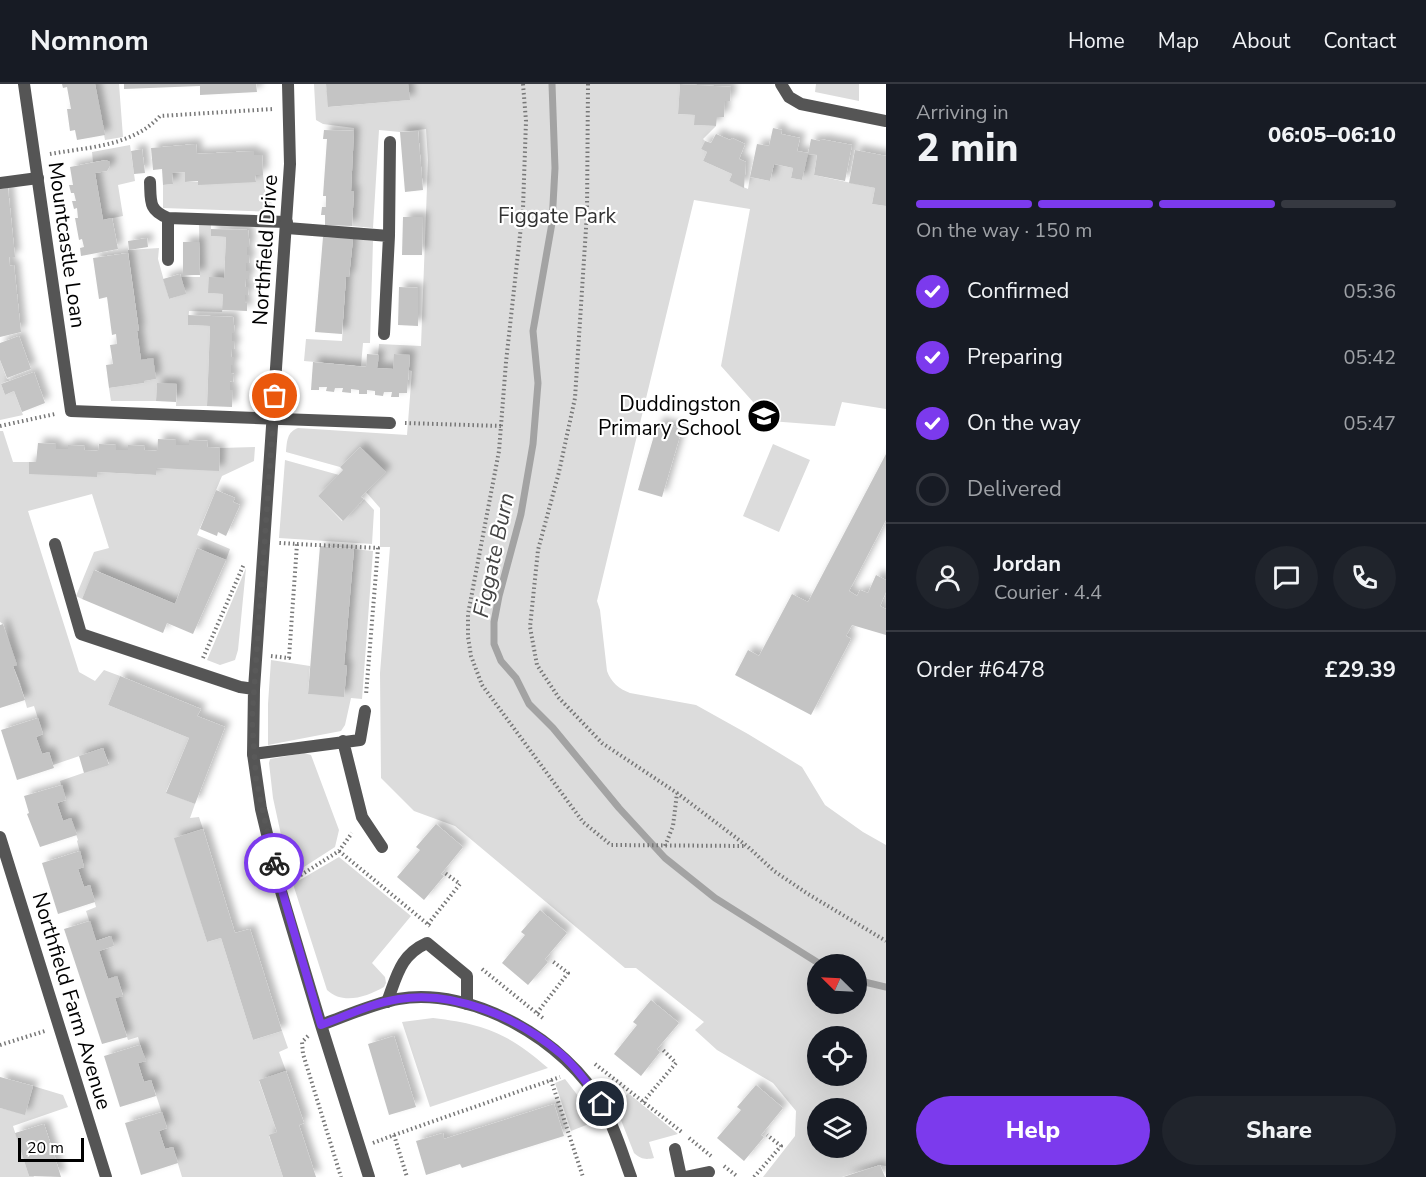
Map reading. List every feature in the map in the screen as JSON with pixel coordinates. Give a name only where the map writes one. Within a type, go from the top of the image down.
[{"type":"street","name":"Mountcastle Loan","points":[[24,84],[71,411]]},
{"type":"street","name":"Northfield Drive","points":[[288,84],[290,164],[287,225],[254,689],[253,754],[261,809],[280,888],[369,1177]]},
{"type":"street","points":[[781,84],[789,97],[801,104],[886,121]]},
{"type":"street","points":[[384,334],[389,236],[390,142]]},
{"type":"street","points":[[0,183],[38,178]]},
{"type":"street","points":[[150,182],[152,206],[157,214],[168,218],[287,225],[389,236]]},
{"type":"street","points":[[168,218],[168,260]]},
{"type":"street","points":[[71,411],[390,423]]},
{"type":"street","points":[[55,544],[81,634],[229,683],[254,689]]},
{"type":"street","points":[[253,754],[360,740],[365,711]]},
{"type":"street","points":[[343,741],[362,817],[382,847]]},
{"type":"street","name":"Northfield Farm Avenue","points":[[0,837],[106,1177]]},
{"type":"street","points":[[387,1002],[401,963],[414,948],[427,943],[466,976],[467,1004]]},
{"type":"street","points":[[321,1025],[387,1002],[433,998],[467,1004],[522,1027],[562,1055],[578,1071],[602,1104],[631,1177]]},
{"type":"street","points":[[675,1149],[683,1177],[710,1172]]},
{"type":"path","points":[[523,84],[526,121],[524,208],[499,451],[468,614],[471,656],[482,685],[538,762],[583,822],[611,845],[747,846]]},
{"type":"path","points":[[588,84],[587,213],[575,398],[538,550],[530,627],[537,665],[559,698],[602,743],[677,793],[747,846],[774,871],[886,940]]},
{"type":"path","points":[[35,157],[126,140],[151,127],[160,116],[290,108]]},
{"type":"path","points":[[0,426],[71,411]]},
{"type":"path","points":[[390,423],[501,426]]},
{"type":"path","points":[[297,544],[378,548],[365,711]]},
{"type":"path","points":[[665,846],[673,826],[677,793]]},
{"type":"path","points":[[280,888],[339,851],[362,817]]},
{"type":"path","points":[[339,851],[433,929],[427,943]]},
{"type":"path","points":[[428,924],[460,884],[445,873]]},
{"type":"path","points":[[537,1013],[568,973],[551,960]]},
{"type":"path","points":[[476,964],[545,1021]]},
{"type":"path","points":[[0,1045],[60,1026]]},
{"type":"path","points":[[644,1102],[676,1063],[662,1049]]},
{"type":"path","points":[[303,1054],[341,1177]]},
{"type":"path","points":[[551,1080],[583,1177]]},
{"type":"path","points":[[360,1147],[445,1117]]},
{"type":"path","points":[[393,1135],[407,1177]]},
{"type":"path","points":[[754,1177],[781,1146],[767,1135]]},
{"type":"green space","points":[[95,84],[119,84],[123,137],[105,140]]},
{"type":"green space","name":"Figgate Park","points":[[314,84],[326,84],[329,107],[409,100],[408,84],[680,84],[678,114],[695,115],[695,125],[716,126],[703,139],[705,141],[701,149],[707,152],[703,161],[732,174],[729,181],[748,189],[750,177],[770,181],[774,164],[793,168],[791,178],[802,180],[807,154],[817,155],[814,175],[875,188],[872,204],[886,206],[886,409],[842,402],[835,426],[770,421],[721,366],[750,209],[694,200],[597,601],[607,671],[616,685],[630,693],[696,705],[748,734],[802,767],[825,805],[886,845],[886,1166],[880,1165],[842,1177],[763,1177],[795,1136],[796,1111],[773,1083],[717,1050],[695,1030],[704,1022],[636,968],[625,968],[455,826],[414,811],[381,778],[380,673],[390,547],[380,547],[380,508],[366,492],[385,472],[360,447],[340,467],[286,452],[290,434],[298,428],[407,435],[412,371],[409,370],[410,356],[395,354],[393,369],[377,368],[379,344],[421,346],[428,160],[426,129],[400,132],[379,130],[373,228],[352,226],[354,128],[323,124],[316,120]]},
{"type":"green space","points":[[816,84],[859,84],[859,101],[815,92]]},
{"type":"green space","points":[[130,145],[135,181],[118,185],[123,216],[103,220],[95,173],[107,171],[110,166],[106,160],[93,162],[92,152]]},
{"type":"green space","points":[[185,172],[185,182],[256,181],[255,175],[263,175],[265,191],[274,207],[274,212],[163,208],[163,185],[173,184],[172,173]]},
{"type":"green space","points":[[199,223],[211,223],[211,236],[226,237],[224,278],[209,278],[209,293],[223,294],[222,312],[189,311],[188,325],[210,326],[207,406],[176,406],[177,384],[157,384],[156,401],[111,401],[109,388],[156,379],[141,360],[128,250],[159,248],[158,259],[169,299],[185,294],[181,277],[200,277]]},
{"type":"green space","points":[[353,239],[373,241],[370,343],[363,343],[361,366],[304,361],[306,339],[342,341],[346,277],[349,277]]},
{"type":"green space","points":[[0,360],[7,379],[10,380],[1,384],[5,395],[14,391],[23,415],[0,420]]},
{"type":"green space","points":[[0,431],[3,431],[13,462],[29,462],[29,474],[97,472],[156,475],[156,468],[219,470],[220,448],[255,447],[254,461],[222,476],[197,535],[230,549],[226,560],[197,548],[175,604],[95,570],[82,599],[76,596],[94,552],[109,548],[92,494],[28,511],[79,672],[95,681],[104,670],[120,676],[108,705],[189,738],[166,792],[195,804],[190,818],[199,817],[203,829],[175,838],[207,942],[221,938],[253,1040],[282,1031],[288,1048],[279,1052],[286,1071],[259,1081],[277,1132],[269,1136],[283,1177],[182,1177],[173,1147],[165,1149],[159,1131],[167,1128],[151,1080],[144,1082],[138,1063],[145,1061],[138,1037],[128,1040],[115,998],[123,995],[117,977],[108,979],[99,951],[114,946],[110,936],[96,941],[86,911],[96,907],[90,885],[84,887],[78,869],[84,867],[78,840],[71,819],[63,821],[57,803],[66,800],[60,781],[109,764],[103,748],[53,765],[49,752],[42,754],[36,737],[43,734],[34,706],[27,708],[13,666],[16,665],[3,624],[0,622]]},
{"type":"green space","points":[[773,444],[810,460],[779,532],[743,516]]},
{"type":"green space","points":[[285,460],[339,475],[318,496],[342,521],[364,499],[374,510],[372,544],[279,538]]},
{"type":"green space","points":[[354,549],[373,551],[362,699],[351,698],[345,725],[341,731],[268,745],[271,660],[310,666],[308,694],[344,696],[347,666],[344,665]]},
{"type":"green space","points":[[246,568],[238,650],[235,660],[220,665],[207,660]]},
{"type":"green space","points":[[304,753],[311,755],[339,830],[335,847],[290,876],[273,798],[269,763],[270,759]]},
{"type":"green space","points":[[339,857],[411,916],[372,963],[385,977],[384,987],[355,998],[333,995],[327,990],[293,884]]},
{"type":"green space","points":[[433,1018],[482,1027],[495,1032],[521,1047],[548,1068],[430,1107],[402,1022]]},
{"type":"green space","points":[[565,1079],[596,1119],[594,1122],[571,1131],[555,1083]]},
{"type":"green space","points":[[33,1086],[63,1095],[68,1107],[13,1126],[29,1176],[34,1177],[0,1177],[0,1108],[25,1114]]},
{"type":"green space","points":[[628,1093],[678,1134],[649,1142],[654,1158],[639,1157],[634,1153],[617,1110]]},
{"type":"building","points":[[62,84],[95,84],[105,135],[77,140],[75,130],[70,131],[67,109],[71,109],[67,87],[63,88]]},
{"type":"building","points":[[124,84],[256,84],[257,92],[200,95],[200,86],[124,89]]},
{"type":"building","points":[[326,84],[408,84],[410,100],[328,107]]},
{"type":"building","points":[[680,84],[731,87],[730,101],[725,101],[724,117],[717,117],[716,126],[694,125],[695,115],[678,114]]},
{"type":"building","points":[[773,128],[782,130],[781,134],[800,138],[797,151],[808,153],[802,180],[791,178],[793,168],[774,164],[770,181],[750,177],[757,144],[769,146]]},
{"type":"building","points":[[324,130],[354,131],[352,226],[325,225],[325,215],[321,215],[322,207],[326,207],[326,196],[323,196],[327,139],[323,139]]},
{"type":"building","points":[[418,131],[423,190],[405,192],[400,132]]},
{"type":"building","points":[[716,134],[745,144],[739,159],[746,162],[744,188],[729,181],[732,174],[703,161],[707,152],[701,149],[705,141],[711,143]]},
{"type":"building","points":[[811,139],[852,145],[845,181],[814,175],[817,155],[808,154]]},
{"type":"building","points":[[196,144],[197,154],[254,151],[254,155],[262,155],[263,175],[255,175],[256,182],[198,185],[198,181],[185,182],[185,172],[172,173],[173,184],[163,185],[162,169],[153,170],[151,148]]},
{"type":"building","points":[[142,149],[145,173],[134,174],[131,151]]},
{"type":"building","points":[[855,150],[886,156],[886,206],[872,204],[875,188],[849,183]]},
{"type":"building","points":[[106,160],[110,162],[107,171],[95,173],[103,220],[112,218],[118,249],[81,256],[80,248],[84,247],[82,239],[79,240],[75,218],[78,218],[77,208],[74,209],[72,201],[76,201],[69,185],[73,185],[70,167]]},
{"type":"building","points":[[8,188],[15,257],[9,257],[10,266],[14,265],[21,332],[0,337],[0,189]]},
{"type":"building","points":[[403,217],[423,217],[422,255],[402,255]]},
{"type":"building","points":[[211,229],[248,230],[250,247],[247,247],[247,255],[250,255],[249,263],[246,263],[246,271],[249,271],[249,279],[246,279],[245,287],[249,287],[248,295],[245,295],[247,311],[222,310],[223,294],[208,293],[209,277],[224,278],[226,237],[211,236]]},
{"type":"building","points":[[323,237],[353,239],[349,277],[346,277],[342,334],[315,332]]},
{"type":"building","points":[[147,238],[148,247],[129,250],[128,241]]},
{"type":"building","points":[[183,242],[199,242],[200,275],[183,275]]},
{"type":"building","points":[[128,253],[141,360],[153,358],[156,379],[109,388],[106,365],[113,364],[110,345],[117,344],[116,334],[112,335],[107,297],[99,299],[93,258]]},
{"type":"building","points":[[180,274],[186,294],[169,299],[163,279]]},
{"type":"building","points":[[399,287],[418,288],[418,326],[398,325]]},
{"type":"building","points":[[188,315],[233,317],[235,333],[232,333],[232,341],[235,341],[231,357],[234,357],[234,365],[231,365],[231,373],[234,374],[233,382],[230,381],[230,390],[233,390],[232,407],[207,406],[210,326],[188,325]]},
{"type":"building","points":[[19,336],[31,369],[7,378],[0,360],[0,343]]},
{"type":"building","points":[[367,354],[379,355],[377,368],[393,369],[394,354],[410,355],[407,393],[399,393],[399,397],[391,397],[392,392],[384,392],[383,396],[375,395],[375,391],[367,390],[367,394],[359,394],[359,390],[351,389],[351,393],[342,392],[343,388],[335,388],[334,392],[326,391],[327,387],[311,390],[313,362],[366,367]]},
{"type":"building","points":[[34,372],[45,403],[22,412],[14,391],[5,395],[1,384]]},
{"type":"building","points":[[157,383],[177,384],[176,402],[156,401]]},
{"type":"building","points":[[658,422],[682,429],[662,497],[638,490]]},
{"type":"building","points":[[158,439],[176,440],[176,445],[189,445],[189,440],[208,441],[207,447],[220,448],[219,471],[156,468],[156,475],[97,472],[97,477],[29,474],[29,462],[36,462],[38,443],[56,444],[56,449],[68,449],[68,445],[85,446],[84,450],[98,451],[99,444],[116,445],[116,450],[128,450],[128,445],[145,446],[144,450],[157,451]]},
{"type":"building","points":[[360,447],[386,472],[361,497],[364,499],[343,521],[318,496],[343,470],[340,467]]},
{"type":"building","points":[[886,454],[886,520],[849,591],[857,596],[860,590],[868,593],[876,575],[886,580],[886,592],[880,606],[886,609],[886,635],[852,625],[846,636],[851,639],[811,715],[735,675],[748,650],[759,656],[792,594],[808,602]]},
{"type":"building","points":[[216,490],[235,498],[233,502],[240,505],[226,536],[218,532],[217,536],[200,529]]},
{"type":"building","points":[[320,546],[354,549],[344,665],[347,666],[344,697],[308,694]]},
{"type":"building","points":[[197,548],[226,560],[193,634],[167,623],[163,633],[82,599],[94,570],[175,604]]},
{"type":"building","points":[[3,624],[17,665],[13,666],[25,700],[0,708],[0,625]]},
{"type":"building","points":[[120,676],[201,709],[197,716],[225,727],[195,804],[166,793],[189,738],[108,705]]},
{"type":"building","points":[[38,718],[43,734],[36,737],[42,754],[49,752],[54,768],[17,780],[1,730]]},
{"type":"building","points":[[103,748],[109,765],[84,773],[79,756]]},
{"type":"building","points":[[62,785],[66,800],[57,803],[63,821],[71,818],[77,835],[40,847],[27,814],[29,813],[24,796]]},
{"type":"building","points":[[436,824],[463,847],[441,874],[444,876],[424,900],[397,877],[420,850],[416,847]]},
{"type":"building","points":[[203,829],[235,933],[250,929],[282,1031],[253,1040],[221,938],[207,942],[174,838]]},
{"type":"building","points":[[80,851],[84,867],[78,869],[84,887],[90,885],[95,902],[58,914],[42,863]]},
{"type":"building","points":[[540,910],[567,933],[545,959],[548,962],[528,985],[502,963],[525,935],[521,932]]},
{"type":"building","points":[[90,921],[96,941],[111,936],[114,946],[99,951],[108,979],[117,976],[123,996],[115,998],[127,1037],[102,1044],[64,929]]},
{"type":"building","points":[[651,1000],[679,1023],[657,1049],[660,1052],[641,1076],[614,1054],[637,1025],[633,1022]]},
{"type":"building","points":[[394,1036],[416,1107],[389,1115],[368,1044]]},
{"type":"building","points":[[140,1045],[146,1061],[138,1063],[141,1073],[144,1082],[151,1080],[156,1096],[120,1107],[104,1056]]},
{"type":"building","points":[[286,1071],[304,1123],[299,1125],[316,1177],[283,1177],[269,1135],[277,1132],[259,1080]]},
{"type":"building","points":[[0,1077],[33,1086],[25,1115],[0,1108]]},
{"type":"building","points":[[756,1085],[783,1108],[761,1135],[764,1137],[744,1161],[717,1138],[741,1110],[737,1107]]},
{"type":"building","points":[[554,1104],[564,1136],[462,1168],[460,1164],[426,1175],[416,1141],[443,1133],[444,1139]]},
{"type":"building","points":[[162,1112],[167,1128],[159,1131],[165,1149],[173,1147],[178,1163],[141,1175],[125,1123]]},
{"type":"building","points":[[44,1124],[61,1177],[29,1176],[15,1133]]},
{"type":"building","points":[[880,1165],[885,1177],[843,1177]]},
{"type":"waterway","name":"Figgate Burn","points":[[552,84],[555,168],[552,223],[533,331],[538,383],[533,444],[521,514],[499,596],[494,622],[494,644],[501,661],[516,678],[529,704],[553,728],[619,808],[665,858],[715,898],[807,956]]},
{"type":"waterway","name":"Figgate Burn","points":[[867,983],[886,987]]},
{"type":"way so far","points":[[274,863],[256,779],[252,719],[275,396]]},
{"type":"place","name":"Duddingston Primary School","points":[[764,416]]},
{"type":"route","points":[[274,863],[321,1025],[400,999],[433,998],[467,1004],[502,1017],[545,1042],[578,1071],[602,1104]]}]
